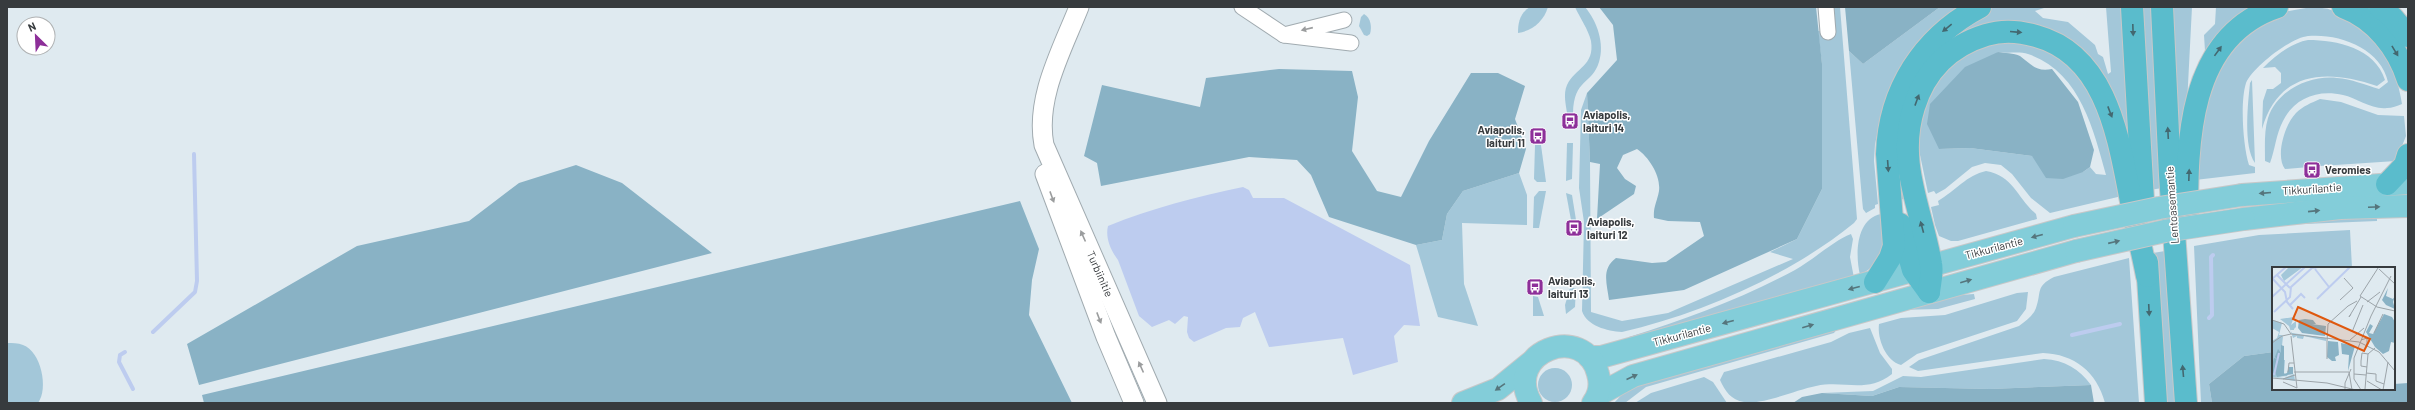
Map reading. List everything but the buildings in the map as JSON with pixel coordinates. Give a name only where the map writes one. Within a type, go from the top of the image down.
[{"type":"highway","points":[[1875,282],[1890,258],[1894,246],[1887,140],[1897,99],[1906,78],[1919,56],[1936,37],[1950,25],[1980,7]]},
{"type":"highway","points":[[2132,7],[2147,276],[2156,403]]},
{"type":"highway","name":"Lentoasemantie","points":[[2162,7],[2186,403]]},
{"type":"highway","points":[[2181,340],[2188,290],[2190,150],[2193,117],[2201,86],[2209,64],[2233,33],[2247,20],[2277,7]]},
{"type":"highway","points":[[2343,7],[2357,12],[2390,43],[2400,59],[2408,80]]},
{"type":"highway","points":[[2380,7],[2393,18],[2408,36]]},
{"type":"highway","points":[[1922,268],[1908,156],[1909,128],[1914,108],[1929,74],[1940,60],[1972,40],[2007,32],[2026,33],[2044,38],[2061,47],[2091,75],[2111,112],[2147,276]]},
{"type":"highway","points":[[2398,183],[2408,155]]},
{"type":"highway","points":[[1891,192],[1922,268],[1929,292]]},
{"type":"main road","name":"Tikkurilantie","points":[[1589,357],[1601,357],[2074,226],[2159,208],[2242,195],[2398,183]]},
{"type":"main road","name":"Tikkurilantie","points":[[1595,399],[1633,376],[2076,251],[2165,231],[2244,218],[2340,208],[2408,206]]},
{"type":"main road","points":[[1463,403],[1498,389],[1544,351],[1560,346],[1579,350],[1589,357],[1599,378],[1595,399]]},
{"type":"main road","points":[[1530,363],[1525,380],[1525,389],[1531,403]]},
{"type":"street","name":"Turbiinitie","points":[[1079,7],[1054,70],[1043,107],[1040,127],[1044,145],[1157,403]]},
{"type":"street","points":[[1242,7],[1284,34],[1351,43]]},
{"type":"street","points":[[1826,7],[1828,32]]},
{"type":"street","points":[[1284,34],[1344,20]]},
{"type":"street","name":"Turbiinitie","points":[[1044,145],[1043,162],[1045,178],[1134,403]]},
{"type":"shaded area","points":[[1530,7],[1548,7],[1544,17],[1533,28],[1518,33],[1520,18]]},
{"type":"shaded area","points":[[1575,7],[1585,7],[1593,19],[1599,33],[1601,55],[1596,69],[1576,94],[1573,113],[1567,113],[1565,96],[1567,85],[1570,79],[1584,66],[1590,56],[1591,49],[1590,37]]},
{"type":"shaded area","points":[[1599,7],[1816,7],[1822,64],[1822,189],[1797,239],[1684,290],[1609,300],[1606,277],[1608,267],[1616,258],[1652,263],[1666,262],[1704,236],[1700,222],[1668,221],[1654,218],[1659,191],[1658,179],[1650,162],[1637,149],[1623,155],[1617,168],[1625,179],[1636,186],[1634,194],[1597,219],[1600,164],[1590,162],[1587,93],[1617,60],[1613,25]]},
{"type":"shaded area","points":[[1833,7],[1840,7],[1857,219],[1854,223],[1803,259],[1774,275],[1744,290],[1682,315],[1622,332],[1604,329],[1593,324],[1588,320],[1582,311],[1584,222],[1579,188],[1581,110],[1587,93],[1590,162],[1591,312],[1622,321],[1668,313],[1793,259],[1770,252],[1797,239],[1822,189],[1822,64],[1818,31],[1835,32]]},
{"type":"shaded area","points":[[1845,7],[1940,7],[1863,64],[1849,51]]},
{"type":"shaded area","points":[[1940,7],[1968,7],[1885,102],[1875,144],[1874,161],[1878,204],[1875,205],[1875,208],[1866,213],[1863,209],[1849,51],[1863,64]]},
{"type":"shaded area","points":[[1993,7],[2047,7],[2035,11],[2043,18],[2068,22],[2095,45],[2098,54],[2103,57],[2108,74],[2111,72],[2106,7],[2123,7],[2129,141],[2126,142],[2108,97],[2097,75],[2081,55],[2068,45],[2046,35],[2031,30],[2018,28],[2000,28],[1976,34],[1953,45],[1934,60],[1920,79],[1911,101],[1905,124],[1903,174],[1907,198],[1900,200],[1897,177],[1896,133],[1905,91],[1927,54],[1949,32],[1967,20]]},
{"type":"shaded area","points":[[2141,7],[2154,7],[2162,188],[2150,190]]},
{"type":"shaded area","points":[[2171,7],[2192,7],[2185,143],[2177,118],[2175,99]]},
{"type":"shaded area","points":[[2216,7],[2258,7],[2209,51],[2205,51],[2204,35],[2215,24]]},
{"type":"shaded area","points":[[2306,8],[2325,8],[2346,16],[2371,34],[2388,59],[2399,88],[2402,104],[2391,108],[2381,108],[2370,106],[2334,93],[2325,93],[2308,97],[2300,101],[2288,113],[2279,131],[2270,163],[2265,161],[2265,134],[2268,118],[2272,108],[2287,92],[2296,86],[2316,79],[2327,78],[2337,78],[2358,82],[2379,89],[2388,82],[2384,70],[2377,60],[2357,45],[2332,37],[2308,36],[2300,38],[2273,54],[2256,69],[2246,83],[2243,101],[2244,136],[2249,165],[2255,167],[2255,173],[2195,180],[2199,115],[2228,44],[2277,13]]},
{"type":"shaded area","points":[[1364,14],[1370,20],[1371,26],[1370,34],[1367,36],[1364,35],[1359,26],[1361,17]]},
{"type":"shaded area","points":[[2002,40],[2043,46],[2076,69],[2105,118],[2122,196],[2050,213],[2031,198],[2012,174],[2001,165],[1985,163],[1972,167],[1945,189],[1936,194],[1934,191],[1928,193],[1916,136],[1924,95],[1954,59]],"holes":[[[1998,52],[2028,54],[2046,62],[2060,74],[2072,88],[2082,104],[2089,121],[2096,139],[2106,175],[2096,174],[2090,167],[2083,172],[2032,156],[1970,148],[1939,149]]]},
{"type":"shaded area","points":[[2308,40],[2319,40],[2342,44],[2364,53],[2373,60],[2380,69],[2385,80],[2377,86],[2340,77],[2307,79],[2293,85],[2280,95],[2270,110],[2262,129],[2263,101],[2267,89],[2273,89],[2281,83],[2281,73],[2275,67],[2263,68],[2295,44]]},
{"type":"shaded area","points":[[1998,52],[2020,56],[2038,69],[2052,69],[2078,102],[2094,150],[2090,167],[2083,172],[2063,179],[2046,178],[2032,156],[1970,148],[1939,149],[1927,124],[1930,104],[1965,67]]},
{"type":"shaded area","points":[[1279,69],[1352,71],[1358,97],[1352,151],[1377,191],[1401,197],[1429,141],[1471,73],[1498,73],[1525,86],[1515,119],[1526,149],[1519,173],[1463,191],[1447,214],[1442,240],[1416,245],[1329,217],[1311,175],[1297,160],[1249,157],[1101,186],[1097,163],[1084,156],[1102,85],[1200,107],[1206,78]]},
{"type":"shaded area","points":[[2252,80],[2255,163],[2251,156],[2247,124],[2250,83]]},
{"type":"shaded area","points":[[2320,99],[2341,102],[2378,115],[2404,116],[2406,136],[2396,161],[2320,166],[2319,164],[2309,165],[2309,167],[2285,169],[2282,163],[2281,148],[2288,125],[2296,113],[2307,105]]},
{"type":"shaded area","points":[[1567,143],[1573,143],[1572,179],[1566,181]]},
{"type":"shaded area","points":[[1535,145],[1541,145],[1546,182],[1537,182],[1534,179]]},
{"type":"shaded area","points":[[576,165],[622,183],[712,253],[199,385],[187,344],[357,246],[469,221],[519,183]]},
{"type":"shaded area","points":[[1986,171],[2003,178],[2009,183],[2036,214],[2037,219],[1958,241],[1951,241],[1939,236],[1931,207],[1939,205],[1938,201],[1973,176]]},
{"type":"shaded area","points":[[1519,173],[1527,195],[1527,225],[1462,223],[1464,284],[1478,326],[1438,317],[1416,245],[1442,240],[1447,214],[1463,191]]},
{"type":"shaded area","points":[[1243,187],[1249,190],[1253,198],[1284,198],[1410,265],[1420,326],[1404,325],[1394,336],[1398,362],[1353,375],[1343,338],[1269,347],[1255,312],[1243,318],[1240,327],[1226,328],[1194,342],[1189,338],[1187,332],[1188,317],[1184,316],[1175,324],[1169,320],[1152,327],[1139,316],[1118,260],[1109,244],[1107,235],[1108,226],[1174,204]]},
{"type":"shaded area","points":[[1539,191],[1546,191],[1539,228],[1533,228],[1534,197]]},
{"type":"shaded area","points":[[1566,193],[1572,195],[1576,220],[1571,220]]},
{"type":"shaded area","points":[[1020,201],[1039,249],[1032,280],[1029,315],[1072,403],[204,403],[202,395]]},
{"type":"shaded area","points":[[1881,214],[1883,241],[1880,256],[1876,263],[1860,275],[1858,267],[1859,238],[1866,223],[1873,217]]},
{"type":"shaded area","points":[[2377,214],[2377,221],[2281,225]]},
{"type":"shaded area","points":[[2350,230],[2352,267],[2272,267],[2272,352],[2244,356],[2209,384],[2212,403],[2201,403],[2194,246],[2259,235]]},
{"type":"shaded area","points":[[1851,234],[1853,239],[1850,257],[1854,278],[1631,343],[1629,337],[1714,308],[1775,280],[1802,266],[1837,241]]},
{"type":"shaded area","points":[[2165,251],[2176,403],[2164,403],[2153,253]]},
{"type":"shaded area","points":[[2129,258],[2139,403],[2105,403],[2096,382],[2083,367],[2074,361],[2054,354],[2043,353],[1918,371],[1909,367],[1919,360],[2019,326],[2035,311],[2040,290],[2044,284],[2054,277]]},
{"type":"shaded area","points":[[1570,288],[1576,288],[1575,307],[1566,314],[1565,305]]},
{"type":"shaded area","points":[[2028,292],[2026,309],[2017,321],[1917,354],[1901,365],[1891,359],[1881,343],[1879,336],[1879,324],[1901,318],[1945,315],[2017,293]]},
{"type":"shaded area","points":[[1974,294],[1975,299],[1938,309],[1898,310],[1947,296]]},
{"type":"shaded area","points":[[1533,296],[1538,297],[1544,316],[1533,316]]},
{"type":"shaded area","points":[[1835,327],[1836,330],[1834,333],[1646,387],[1625,403],[1614,403],[1626,390],[1638,384]]},
{"type":"shaded area","points":[[1870,328],[1880,353],[1892,369],[1892,374],[1882,380],[1864,385],[1836,384],[1816,386],[1761,401],[1744,402],[1732,397],[1726,391],[1720,380],[1724,372],[1831,342],[1849,333]]},
{"type":"shaded area","points":[[7,343],[23,345],[29,349],[39,362],[43,380],[43,389],[38,403],[7,403]]},
{"type":"shaded area","points":[[2272,352],[2272,390],[2395,390],[2395,384],[2408,383],[2408,403],[2212,403],[2209,384],[2244,356]]},
{"type":"shaded area","points":[[2044,359],[2059,361],[2071,366],[2082,374],[2091,385],[1990,389],[1899,387],[1872,396],[1822,393],[1873,391],[1903,376],[1921,377]]},
{"type":"shaded area","points":[[1558,368],[1567,373],[1571,378],[1571,392],[1567,397],[1562,401],[1552,402],[1548,401],[1539,392],[1538,382],[1539,378],[1548,369]]},
{"type":"shaded area","points":[[1704,377],[1713,382],[1727,403],[1635,403],[1651,393]]},
{"type":"shaded area","points":[[2091,385],[2094,403],[1793,403],[1802,397],[1822,393],[1872,396],[1899,387],[1990,389]]},
{"type":"waterway","points":[[153,332],[195,292],[197,281],[194,154]]},
{"type":"waterway","points":[[2209,318],[2212,315],[2211,257],[2213,255]]},
{"type":"waterway","points":[[2072,335],[2120,324]]},
{"type":"waterway","points":[[125,352],[120,355],[119,362],[133,389]]},
{"type":"place","name":"Aviapolis, laituri 14","points":[[1570,121]]},
{"type":"place","name":"Aviapolis, laituri 11","points":[[1538,136]]},
{"type":"place","name":"Veromies","points":[[2312,170]]},
{"type":"place","name":"Aviapolis, laituri 12","points":[[1574,228]]},
{"type":"place","name":"Aviapolis, laituri 13","points":[[1535,287]]}]
